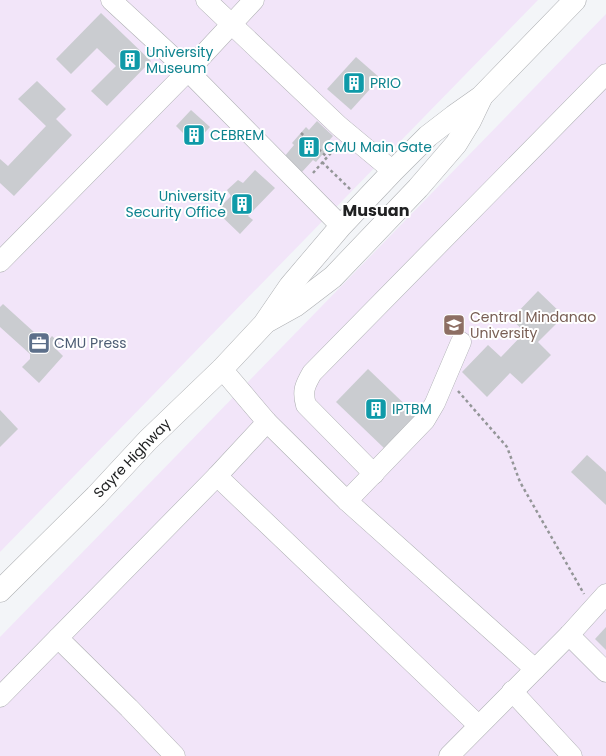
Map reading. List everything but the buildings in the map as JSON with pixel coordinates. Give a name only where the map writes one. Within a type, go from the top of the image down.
[{"type":"highway","name":"Sayre Highway","points":[[0,591],[96,496],[148,440],[222,369],[264,324],[290,286],[335,234],[428,136],[481,97],[575,0]]},
{"type":"highway","name":"Sayre Highway","points":[[264,324],[295,306],[333,277],[418,188],[456,144],[470,121],[481,97]]},
{"type":"highway","points":[[335,234],[329,251],[333,258],[348,261]]},
{"type":"street","points":[[111,0],[188,71],[301,186],[335,234]]},
{"type":"street","points":[[206,0],[348,133],[393,172]]},
{"type":"street","points":[[0,262],[188,71],[254,0]]},
{"type":"street","points":[[374,474],[306,405],[303,395],[306,384],[312,372],[606,74]]},
{"type":"street","points":[[346,501],[374,474],[424,420],[434,403],[461,342]]},
{"type":"street","points":[[222,369],[267,422],[346,501],[535,669]]},
{"type":"street","points":[[0,697],[217,476],[267,422]]},
{"type":"street","points":[[217,476],[478,725]]},
{"type":"street","points":[[449,756],[478,725],[569,635],[606,594]]},
{"type":"street","points":[[569,635],[606,672]]},
{"type":"street","points":[[58,638],[175,756]]},
{"type":"street","points":[[512,691],[572,756]]},
{"type":"path","points":[[301,133],[327,157]]},
{"type":"path","points":[[301,186],[348,133]]},
{"type":"path","points":[[322,162],[364,202]]},
{"type":"path","points":[[445,377],[507,447],[520,482],[592,608]]},
{"type":"shaded area","points":[[0,0],[538,0],[0,552]]},
{"type":"shaded area","name":"Central Mindanao University","points":[[606,14],[606,756],[0,756],[0,637]]},
{"type":"place","name":"University Museum","points":[[130,60]]},
{"type":"place","name":"PRIO","points":[[354,83]]},
{"type":"place","name":"CEBREM","points":[[194,135]]},
{"type":"place","name":"CMU Main Gate","points":[[309,147]]},
{"type":"place","name":"University Security Office","points":[[242,204]]},
{"type":"place","name":"Central Mindanao University","points":[[454,325]]},
{"type":"place","name":"CMU Press","points":[[39,343]]},
{"type":"place","name":"IPTBM","points":[[376,409]]},
{"type":"district","name":"Musuan","points":[[376,210]]}]
